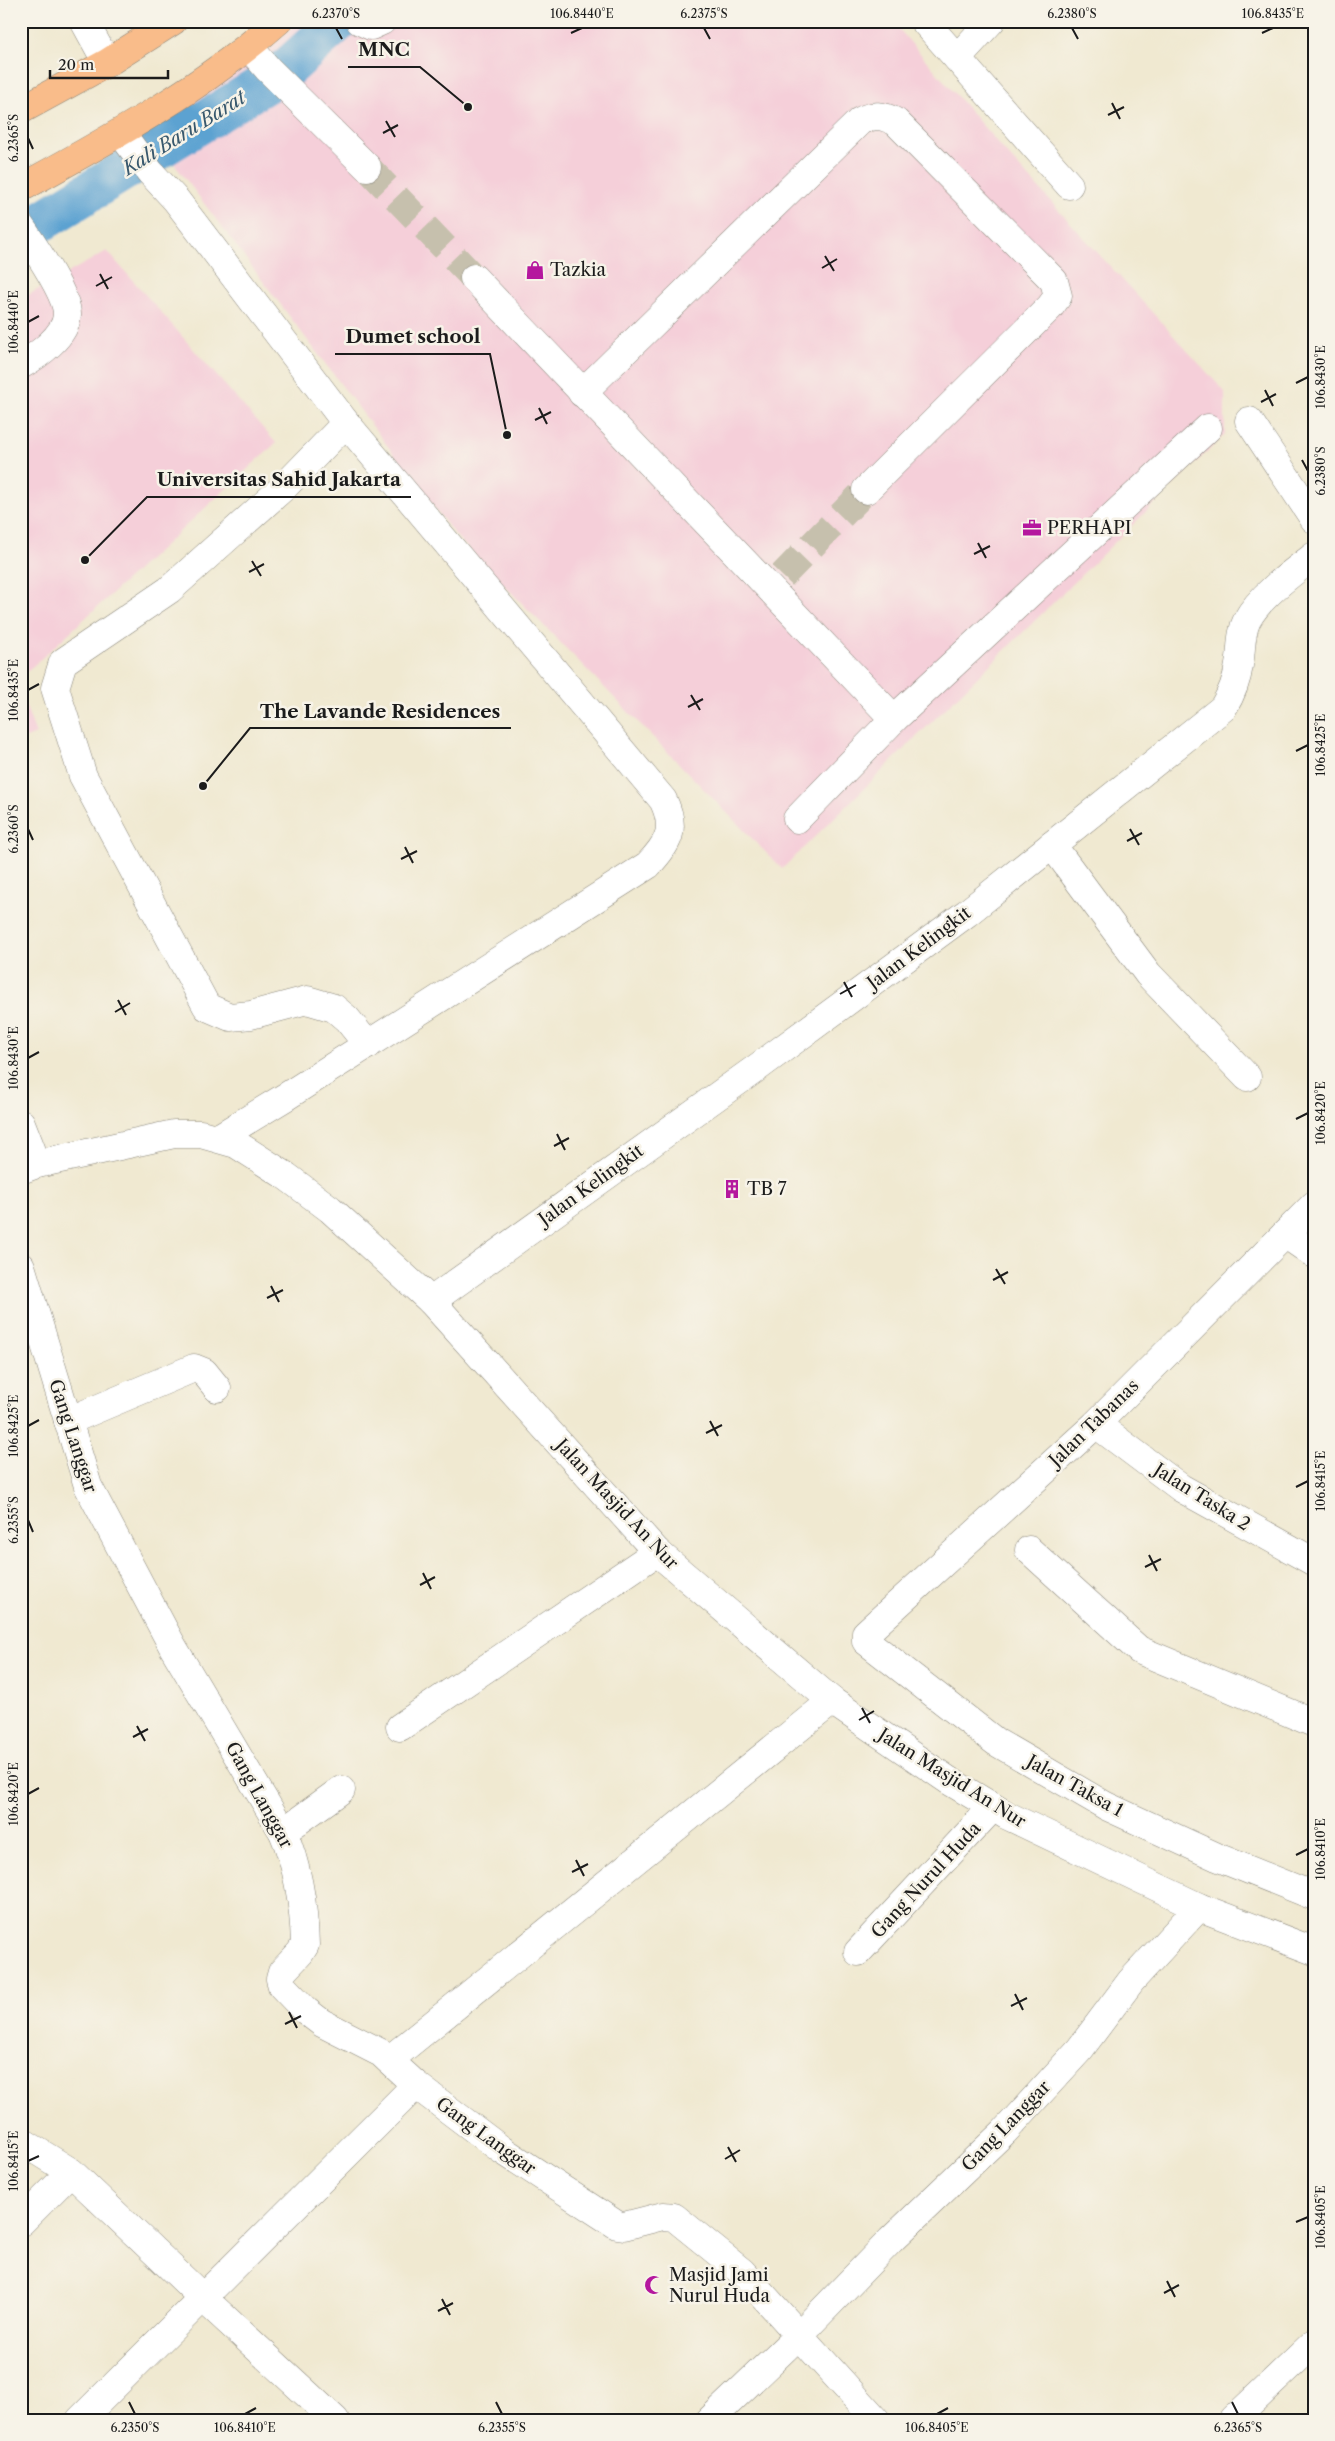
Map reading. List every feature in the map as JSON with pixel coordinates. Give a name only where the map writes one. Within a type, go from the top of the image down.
[{"type":"main road","points":[[21,188],[139,149],[278,21]]},
{"type":"main road","points":[[21,110],[107,64],[156,26]]},
{"type":"street","points":[[84,21],[107,64]]},
{"type":"street","points":[[360,21],[371,26],[382,21]]},
{"type":"street","points":[[924,21],[1069,185]]},
{"type":"street","points":[[956,58],[991,21]]},
{"type":"street","points":[[249,47],[268,69],[367,167]]},
{"type":"street","points":[[582,393],[860,121],[874,115],[886,117],[896,122],[1054,281],[1058,296],[1050,308],[866,490]]},
{"type":"street","points":[[139,149],[346,423],[663,800],[670,815],[671,831],[663,849],[648,865],[368,1045],[218,1138]]},
{"type":"street","points":[[21,226],[62,295],[67,316],[58,336],[39,355],[21,365]]},
{"type":"street","points":[[474,278],[582,393],[776,583],[894,719]]},
{"type":"street","points":[[1249,421],[1314,519]]},
{"type":"street","points":[[346,423],[284,486],[169,590],[63,662],[55,688],[83,776],[207,1007],[230,1017],[251,1015],[306,1000],[334,1008],[347,1019],[368,1045]]},
{"type":"street","points":[[797,819],[894,719],[1208,428]]},
{"type":"street","name":"Jalan Kelingkit","points":[[431,1301],[650,1142],[758,1067],[967,913],[1223,708],[1230,697],[1239,665],[1240,646],[1248,620],[1278,584],[1314,556]]},
{"type":"street","points":[[1052,845],[1148,974],[1247,1077]]},
{"type":"street","points":[[21,1123],[29,1167]]},
{"type":"street","name":"Jalan Masjid An Nur","points":[[29,1167],[174,1134],[191,1132],[218,1138],[255,1155],[330,1209],[431,1301],[658,1552],[832,1702],[993,1807],[1199,1906],[1314,1951]]},
{"type":"street","name":"Jalan Tabanas","points":[[866,1633],[1096,1424],[1314,1205]]},
{"type":"street","points":[[1285,1234],[1314,1254]]},
{"type":"street","name":"Gang Langgar","points":[[21,1266],[88,1486],[173,1647],[283,1832],[291,1850],[296,1873],[305,1945],[282,1972],[280,1979],[282,1986],[305,2010],[322,2023],[382,2053],[416,2085],[502,2150],[617,2224],[624,2226],[663,2216],[674,2217],[742,2272],[800,2334]]},
{"type":"street","points":[[68,1420],[194,1368],[204,1372],[217,1388]]},
{"type":"street","name":"Jalan Taska 2","points":[[1096,1424],[1181,1488],[1314,1562]]},
{"type":"street","points":[[1029,1550],[1139,1650],[1314,1722]]},
{"type":"street","points":[[400,1727],[658,1552]]},
{"type":"street","name":"Jalan Taksa 1","points":[[866,1633],[866,1641],[996,1742],[1106,1806],[1217,1857],[1314,1896]]},
{"type":"street","points":[[390,2060],[832,1702]]},
{"type":"street","points":[[283,1832],[341,1790]]},
{"type":"street","name":"Gang Nurul Huda","points":[[858,1952],[993,1807]]},
{"type":"street","name":"Gang Langgar","points":[[710,2420],[800,2334],[891,2240],[1004,2132],[1080,2049],[1131,1981],[1199,1906]]},
{"type":"street","points":[[80,2420],[416,2085]]},
{"type":"street","points":[[21,2141],[71,2172],[335,2420]]},
{"type":"street","points":[[21,2222],[71,2172]]},
{"type":"street","points":[[800,2334],[876,2420]]},
{"type":"street","points":[[1233,2420],[1314,2343]]},
{"type":"shaded area","points":[[299,21],[892,21],[1002,148],[1225,392],[1225,434],[782,869],[455,535],[150,132],[269,49]]},
{"type":"shaded area","points":[[107,251],[276,443],[21,677],[21,299]]},
{"type":"shaded area","points":[[21,694],[36,734],[21,740]]},
{"type":"waterway","name":"Kali Baru Barat","points":[[21,234],[282,73],[339,21]]},
{"type":"tunnel","points":[[367,167],[474,278]]},
{"type":"tunnel","points":[[782,576],[866,490]]},
{"type":"place","name":"MNC","points":[[468,107]]},
{"type":"place","name":"Tazkia","points":[[535,270]]},
{"type":"place","name":"Dumet school","points":[[507,435]]},
{"type":"place","name":"PERHAPI","points":[[1032,528]]},
{"type":"place","name":"Universitas Sahid Jakarta","points":[[85,560]]},
{"type":"place","name":"The Lavande Residences","points":[[203,786]]},
{"type":"place","name":"TB 7","points":[[732,1189]]},
{"type":"place","name":"Masjid Jami Nurul Huda","points":[[654,2285]]}]
